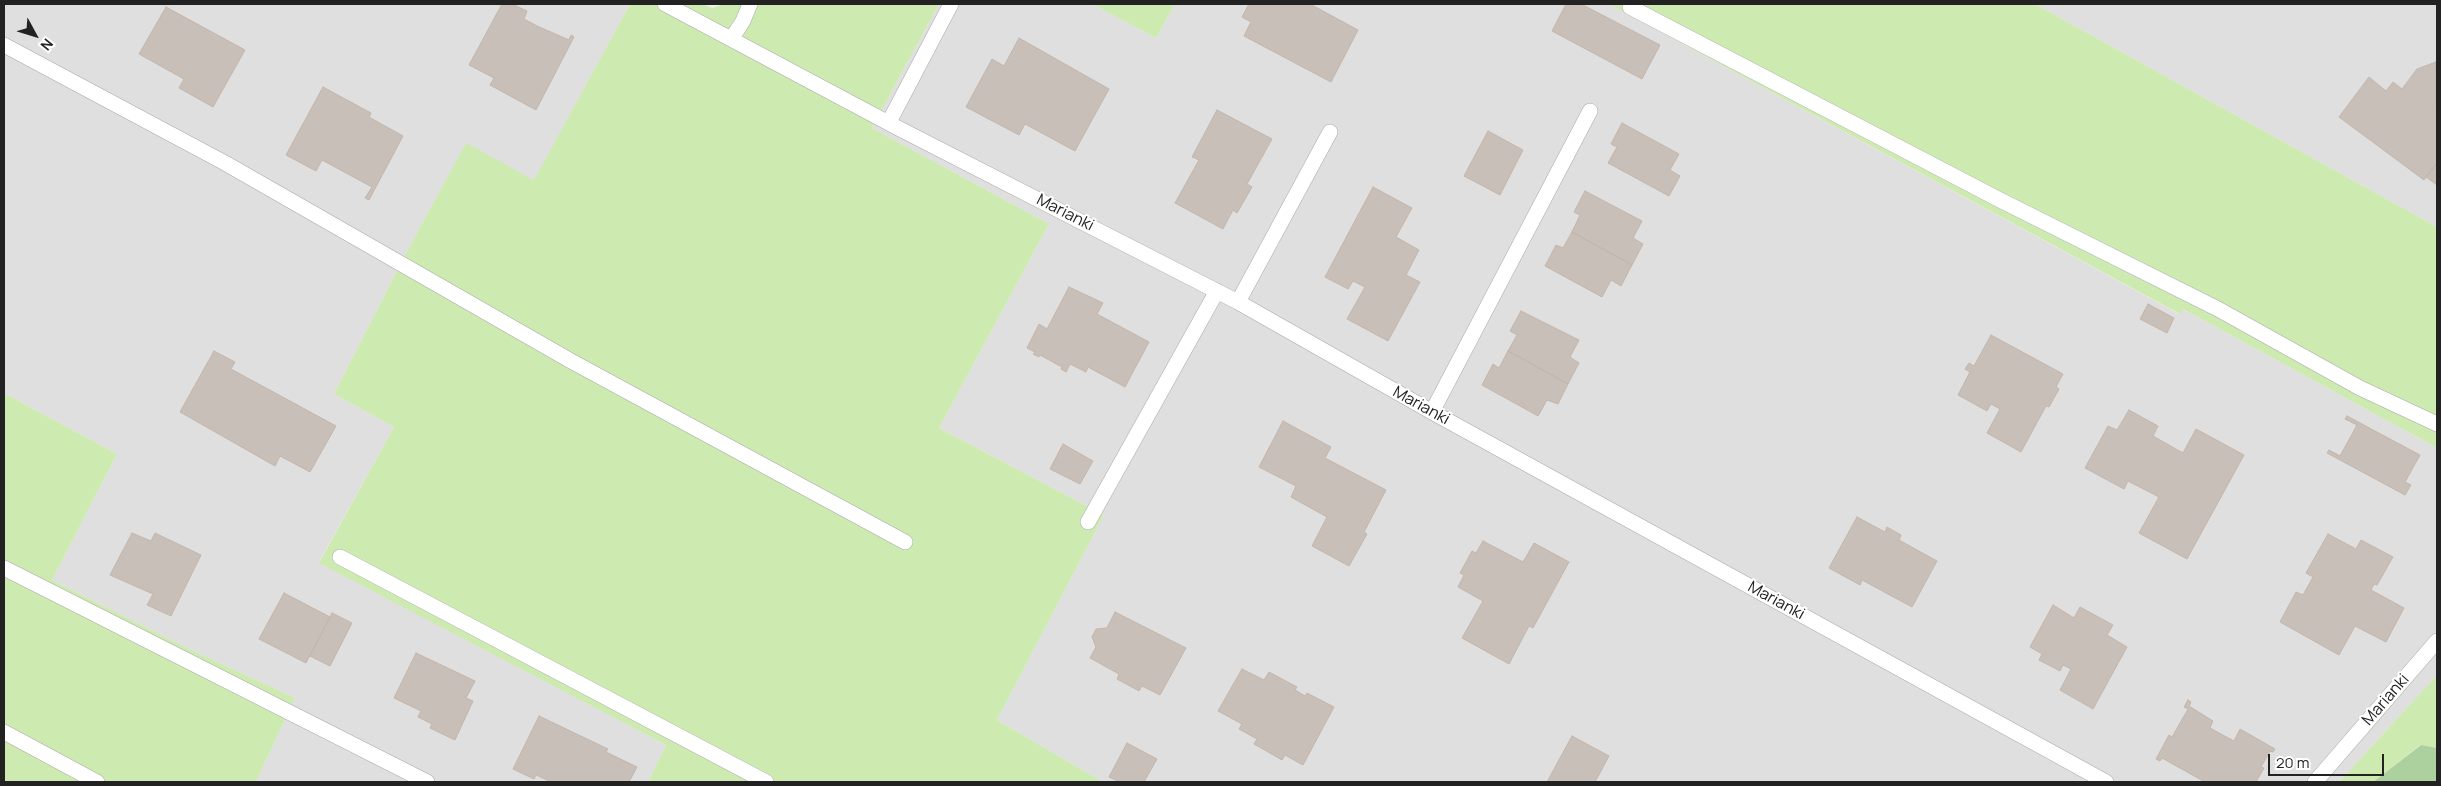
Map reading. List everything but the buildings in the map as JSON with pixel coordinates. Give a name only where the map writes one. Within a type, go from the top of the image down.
[{"type":"lane","name":"Marianki","points":[[665,4],[1238,302],[1432,412],[2106,782]]},
{"type":"lane","points":[[732,38],[743,21],[750,4]]},
{"type":"lane","points":[[889,122],[952,4]]},
{"type":"lane","points":[[1630,7],[2000,200],[2218,309],[2360,388],[2437,424]]},
{"type":"lane","points":[[4,45],[225,164],[571,361],[905,542]]},
{"type":"lane","points":[[1432,412],[1590,111]]},
{"type":"lane","points":[[1238,302],[1330,132]]},
{"type":"lane","points":[[1088,522],[1217,291]]},
{"type":"lane","points":[[340,557],[766,782]]},
{"type":"lane","points":[[4,568],[427,782]]},
{"type":"lane","name":"Marianki","points":[[2315,782],[2437,641]]},
{"type":"lane","points":[[4,732],[97,782]]},
{"type":"shaded area","points":[[4,4],[630,4],[534,181],[466,144],[405,255],[334,394],[394,427],[319,562],[666,745],[648,782],[256,782],[295,698],[183,646],[52,580],[117,454],[4,393]]},
{"type":"shaded area","points":[[939,4],[1092,4],[1156,38],[1175,4],[1609,4],[2179,314],[2183,309],[2437,448],[2437,675],[2339,782],[1103,782],[997,720],[1104,515],[939,428],[1049,224],[872,128]]},
{"type":"shaded area","points":[[2035,4],[2437,4],[2437,227]]},
{"type":"green space","points":[[630,4],[702,4],[712,8],[725,4],[939,4],[872,128],[1049,224],[939,428],[1104,515],[997,720],[1103,782],[648,782],[666,745],[319,563],[394,427],[334,394],[405,255],[466,143],[534,180]]},
{"type":"green space","points":[[1092,4],[1175,4],[1156,38]]},
{"type":"green space","points":[[1609,4],[2035,4],[2437,227],[2437,448],[2183,309],[2180,314]]},
{"type":"green space","points":[[4,393],[117,454],[52,580],[183,646],[295,698],[256,782],[4,782]]},
{"type":"green space","points":[[2437,675],[2437,748],[2420,745],[2373,782],[2339,782]]},
{"type":"green space","points":[[2421,745],[2437,748],[2437,782],[2373,782]]}]
